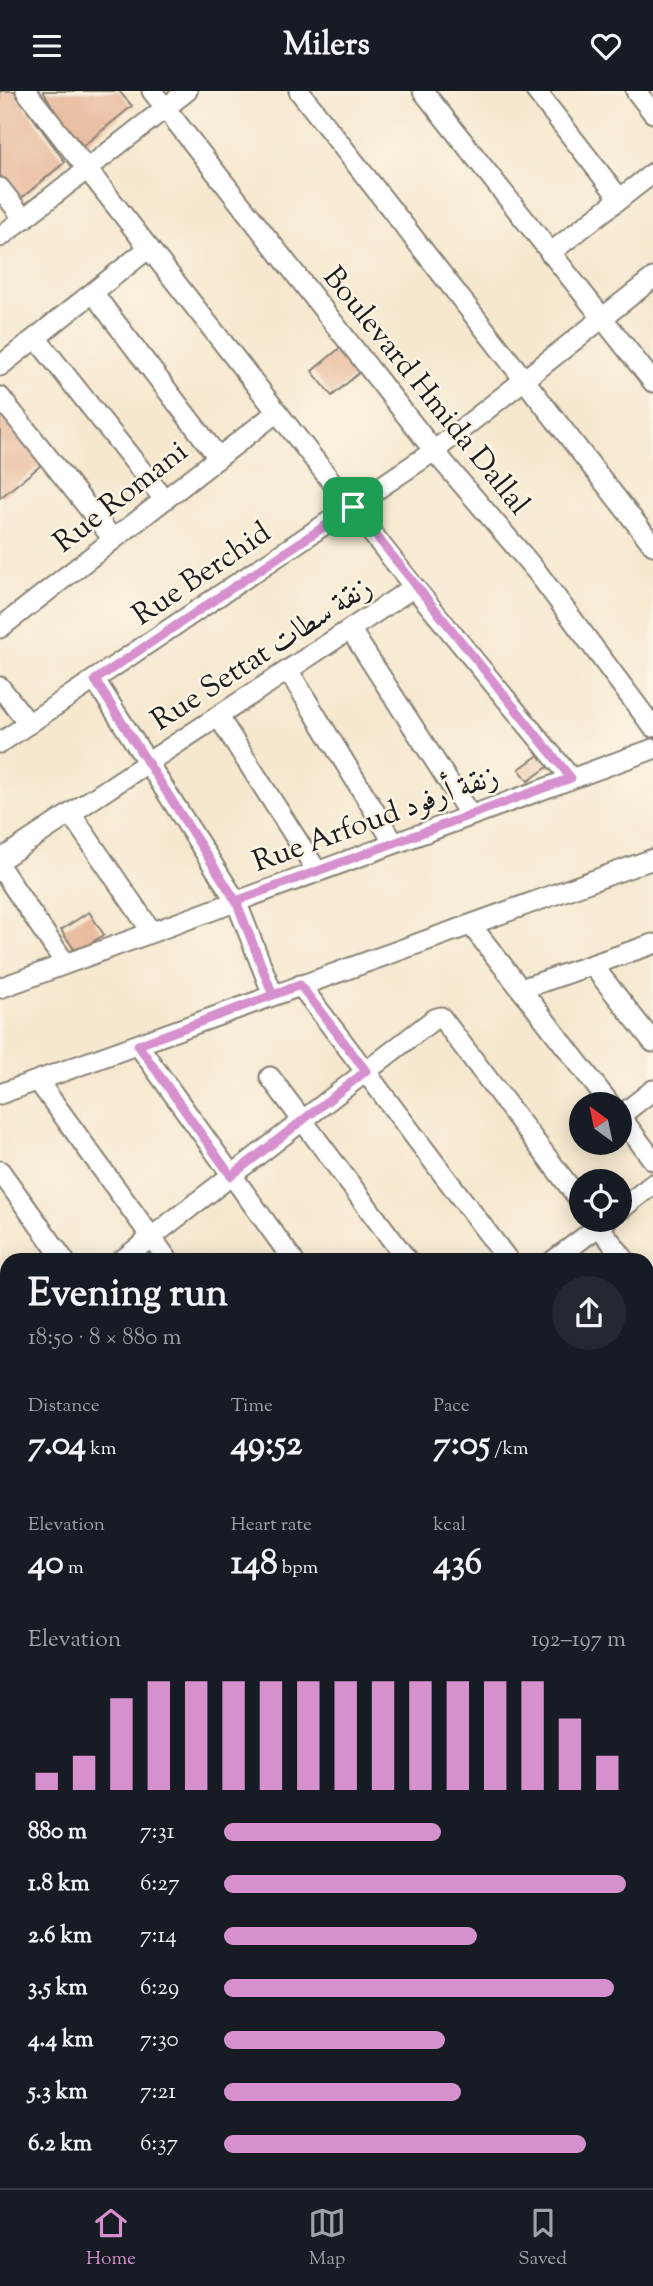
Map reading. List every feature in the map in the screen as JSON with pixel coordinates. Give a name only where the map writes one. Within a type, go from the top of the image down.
[{"type":"street","points":[[26,91],[415,587],[571,778]]},
{"type":"street","name":"Boulevard Hmida Dallal","points":[[152,91],[434,451],[537,572],[653,727]]},
{"type":"street","points":[[0,237],[187,91]]},
{"type":"street","points":[[299,91],[653,545]]},
{"type":"street","points":[[424,91],[653,383]]},
{"type":"street","points":[[536,91],[620,199]]},
{"type":"street","points":[[636,91],[653,113]]},
{"type":"street","points":[[550,253],[653,173]]},
{"type":"street","points":[[0,188],[24,219]]},
{"type":"street","points":[[0,366],[149,248]]},
{"type":"street","name":"Rue Berchid","points":[[0,743],[434,451],[653,278]]},
{"type":"street","points":[[93,293],[218,457]]},
{"type":"street","points":[[36,338],[164,499]]},
{"type":"street","points":[[0,397],[113,539]]},
{"type":"street","name":"Rue Romani","points":[[0,628],[277,412]]},
{"type":"street","name":"Rue Settat زنقة سطات","points":[[0,860],[415,587]]},
{"type":"street","points":[[350,629],[470,815]]},
{"type":"street","points":[[288,670],[394,843]]},
{"type":"street","points":[[95,680],[236,901],[273,995]]},
{"type":"street","points":[[0,687],[29,724]]},
{"type":"street","points":[[218,716],[317,871]]},
{"type":"street","name":"Rue Arfoud زنقة أرفود","points":[[0,988],[653,749]]},
{"type":"street","points":[[71,814],[152,932]]},
{"type":"street","points":[[0,1094],[653,859]]},
{"type":"street","points":[[0,867],[65,963]]},
{"type":"street","points":[[471,925],[601,1092]]},
{"type":"street","points":[[521,989],[653,944]]},
{"type":"street","points":[[593,966],[653,1042]]},
{"type":"street","points":[[300,985],[503,1253]]},
{"type":"street","points":[[131,1253],[434,1019],[441,1017],[569,1186]]},
{"type":"street","points":[[138,1045],[288,1253]]},
{"type":"street","points":[[270,1077],[402,1253]]},
{"type":"street","points":[[38,1081],[164,1253]]},
{"type":"street","points":[[632,1107],[653,1090]]},
{"type":"street","points":[[632,1132],[653,1160]]},
{"type":"street","points":[[0,1171],[59,1253]]},
{"type":"street","points":[[632,1201],[653,1184]]},
{"type":"street","points":[[562,1253],[588,1232]]},
{"type":"street","points":[[607,1232],[620,1253]]},
{"type":"building","points":[[0,91],[14,91],[65,162],[18,201],[0,175]]},
{"type":"building","points":[[43,91],[119,91],[132,106],[83,146],[59,118]]},
{"type":"building","points":[[340,348],[360,372],[332,396],[312,371]]},
{"type":"building","points":[[0,406],[45,462],[0,498]]},
{"type":"building","points":[[543,752],[552,764],[528,781],[519,769]]},
{"type":"building","points":[[89,912],[104,935],[76,952],[61,930]]},
{"type":"route","points":[[353,507],[95,680],[236,901],[273,995],[300,985],[366,1071],[231,1176],[138,1045],[273,995],[236,901],[571,778],[353,507]]}]
